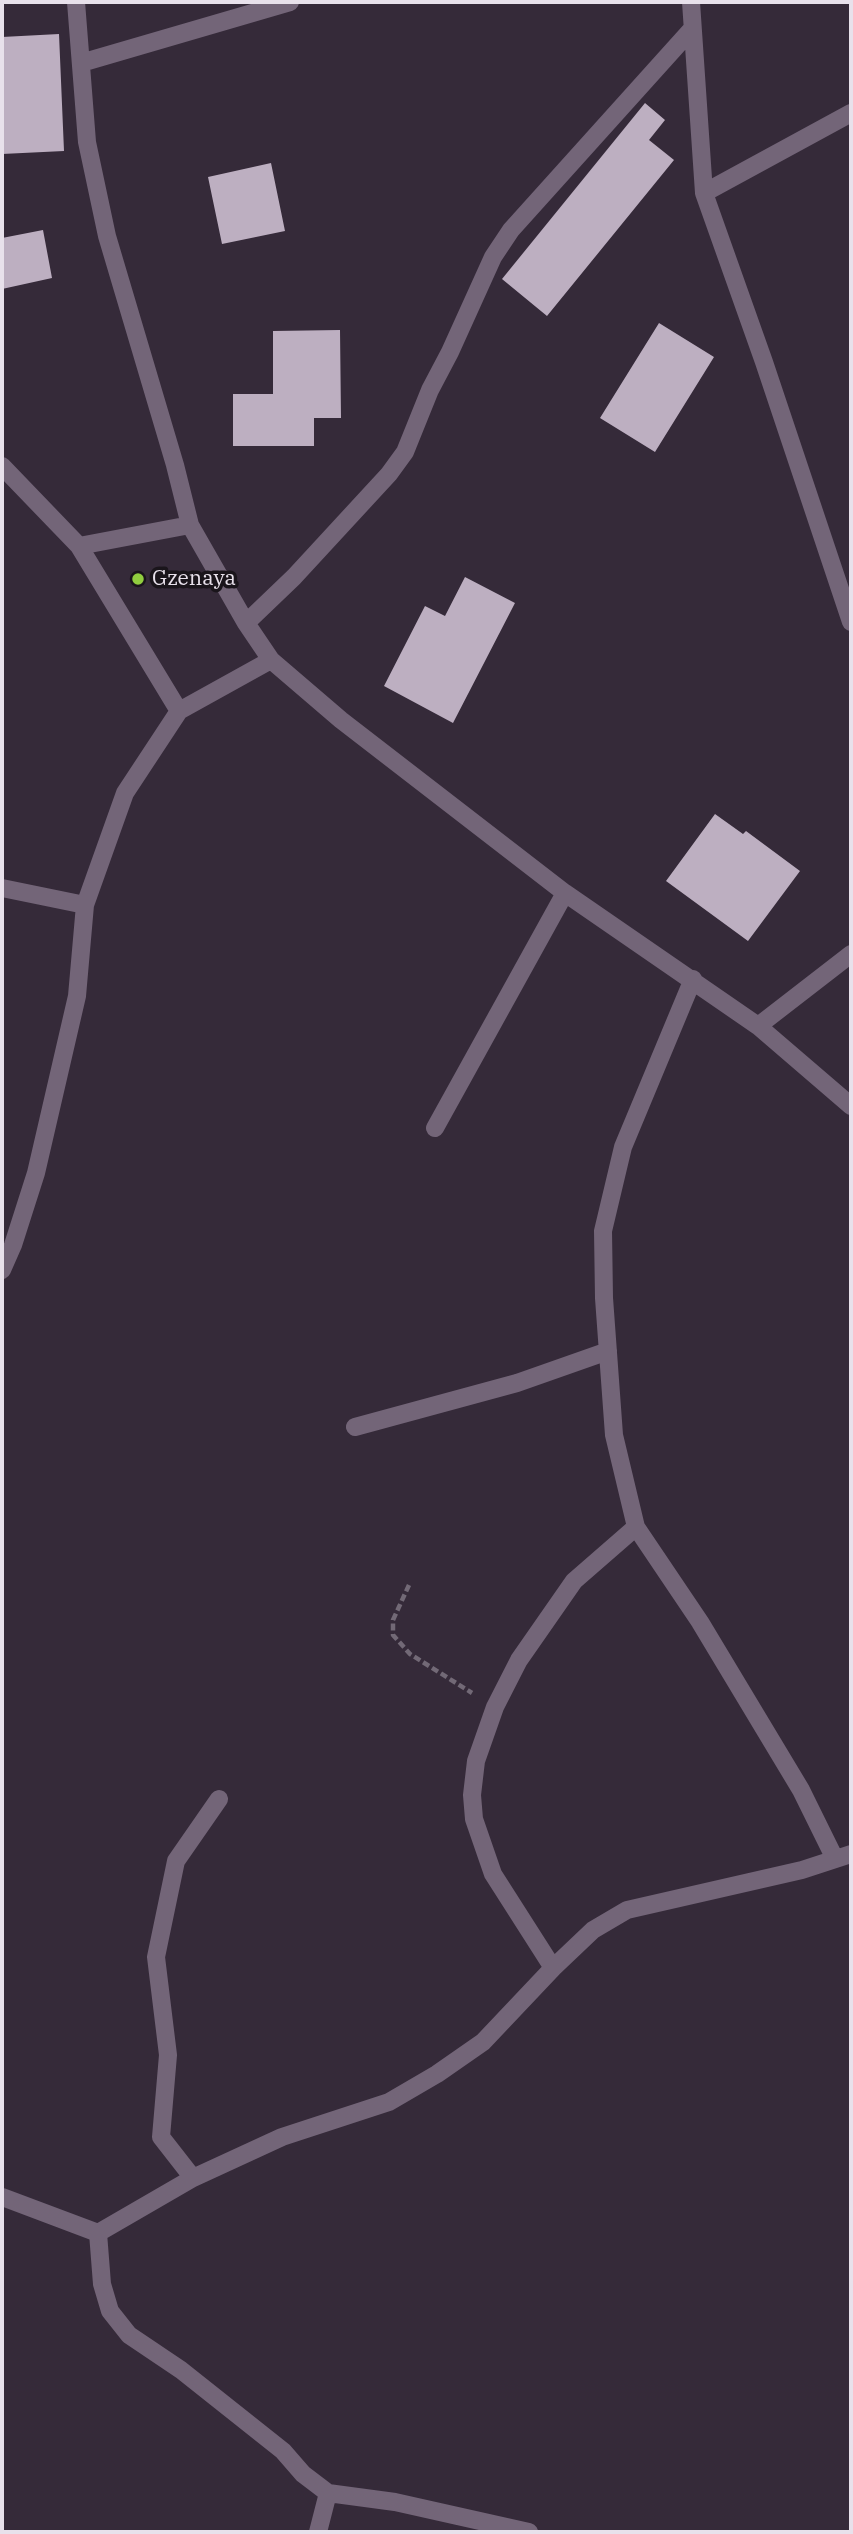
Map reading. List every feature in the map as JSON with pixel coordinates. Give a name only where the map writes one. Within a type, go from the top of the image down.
[{"type":"street","points":[[76,2],[87,142],[107,236],[175,465],[190,525],[246,623],[271,660],[341,720],[565,892],[758,1026],[851,1106]]},
{"type":"street","points":[[80,63],[290,2]]},
{"type":"street","points":[[691,2],[704,193],[851,622]]},
{"type":"street","points":[[246,623],[294,577],[389,474],[405,452],[430,390],[493,257],[511,230],[691,30]]},
{"type":"street","points":[[704,193],[851,113]]},
{"type":"street","points":[[2,466],[79,545],[179,712]]},
{"type":"street","points":[[79,545],[190,525]]},
{"type":"street","points":[[2,1270],[13,1245],[36,1173],[77,996],[85,905],[125,793],[179,712],[271,660]]},
{"type":"street","points":[[2,888],[85,905]]},
{"type":"street","points":[[435,1128],[565,892]]},
{"type":"street","points":[[758,1026],[851,954]]},
{"type":"street","points":[[98,2233],[193,2178],[282,2137],[389,2102],[483,2042],[593,1930],[628,1910],[802,1870],[843,1856],[700,1622],[636,1527],[614,1435],[604,1298],[603,1231],[623,1147],[693,979]]},
{"type":"street","points":[[355,1427],[517,1383],[608,1351]]},
{"type":"street","points":[[553,1968],[493,1874],[474,1819],[472,1795],[476,1760],[495,1707],[519,1660],[574,1581],[636,1527]]},
{"type":"street","points":[[193,2178],[161,2137],[168,2055],[156,1957],[176,1861],[219,1799]]},
{"type":"street","points":[[2,2197],[98,2233]]},
{"type":"street","points":[[98,2233],[102,2284],[110,2311],[129,2335],[181,2370],[284,2451],[303,2474],[328,2493],[395,2502],[529,2532]]},
{"type":"street","points":[[318,2532],[328,2493]]},
{"type":"path","points":[[409,1585],[393,1620],[393,1635],[410,1654],[495,1707]]},
{"type":"building","points":[[59,34],[64,151],[2,154],[2,37]]},
{"type":"building","points":[[645,103],[665,120],[649,140],[674,160],[547,316],[502,279]]},
{"type":"building","points":[[271,163],[285,231],[222,244],[208,177]]},
{"type":"building","points":[[43,230],[52,278],[2,289],[2,238]]},
{"type":"building","points":[[659,323],[714,357],[655,452],[600,418]]},
{"type":"building","points":[[340,330],[341,418],[314,418],[314,446],[233,446],[233,394],[273,394],[273,331]]},
{"type":"building","points":[[465,577],[515,603],[453,723],[384,686],[425,606],[445,616]]},
{"type":"building","points":[[715,814],[743,834],[746,831],[800,871],[748,941],[666,881]]},
{"type":"place","name":"Gzenaya","points":[[138,579]]}]
